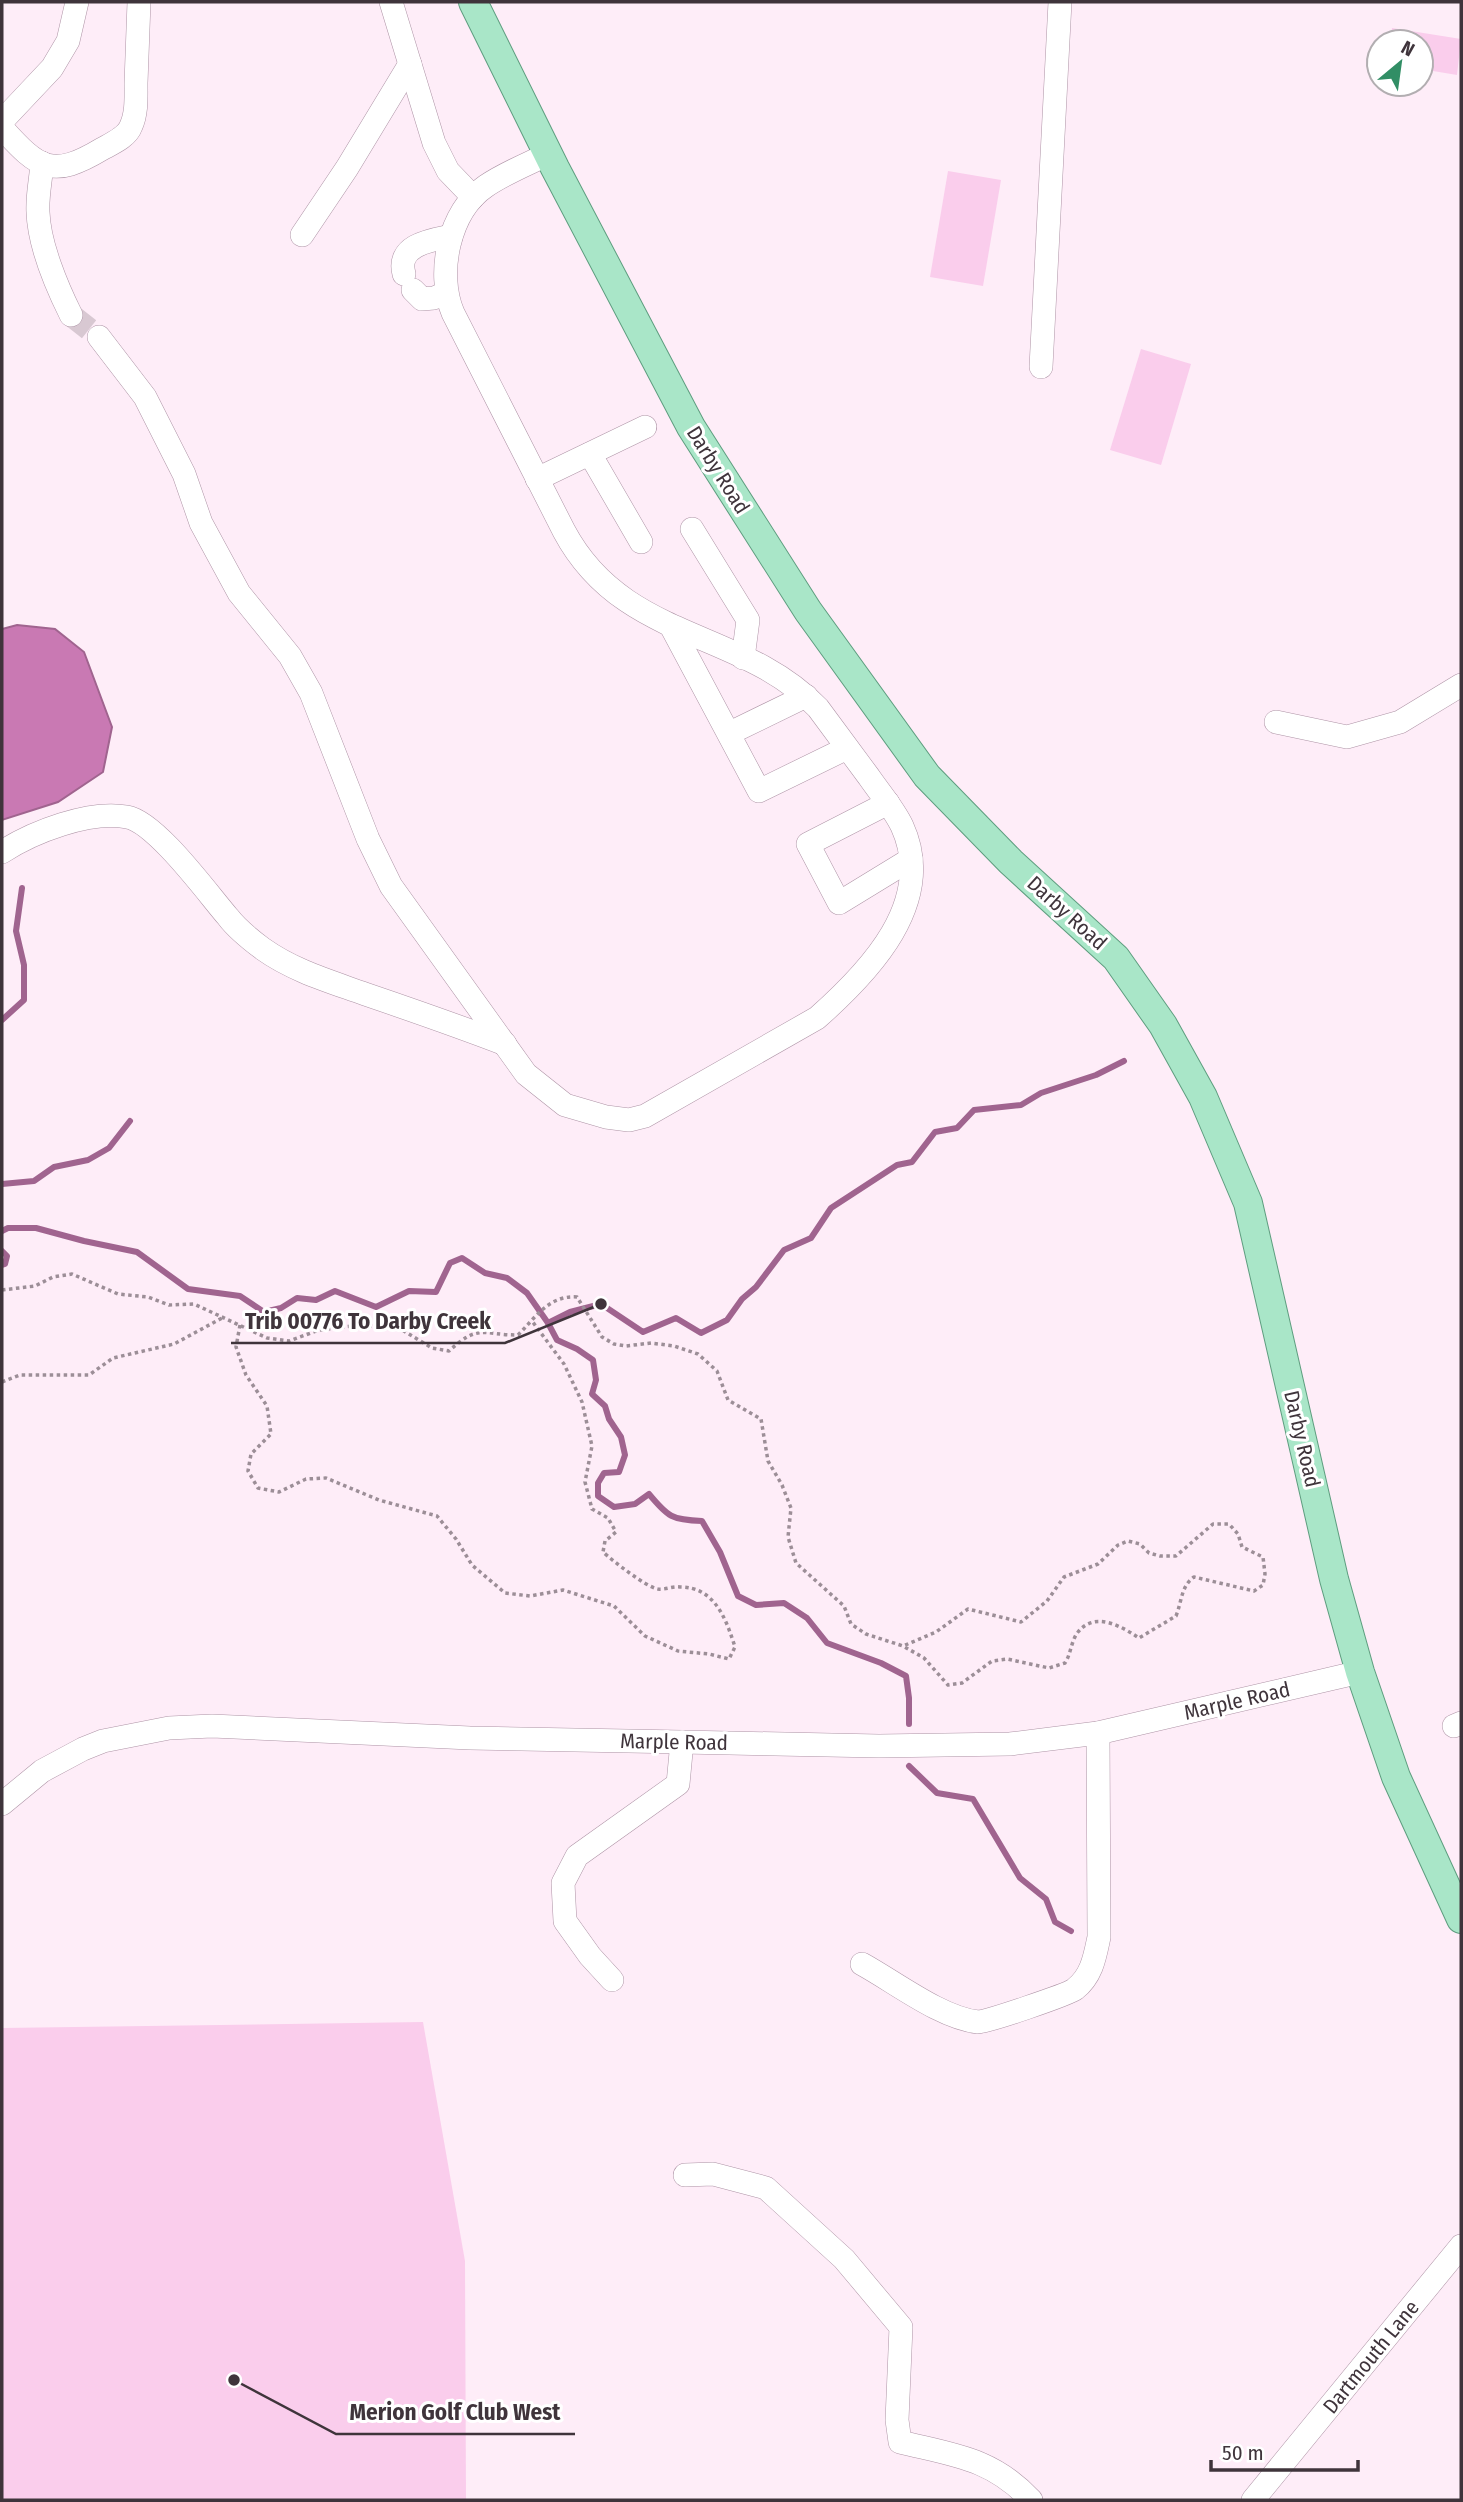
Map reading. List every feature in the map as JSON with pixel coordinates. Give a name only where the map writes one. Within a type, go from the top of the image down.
[{"type":"main road","name":"Darby Road","points":[[473,2],[548,154],[691,427],[808,611],[927,776],[1011,862],[1116,958],[1163,1026],[1203,1097],[1248,1203],[1334,1579],[1360,1672],[1396,1777],[1461,1919]]},
{"type":"street","points":[[2,121],[52,68],[68,41],[77,2]]},
{"type":"street","points":[[2,128],[19,147],[51,167],[78,164],[121,139],[131,127],[135,107],[139,2]]},
{"type":"street","points":[[391,2],[434,143],[448,171],[473,197]]},
{"type":"street","points":[[1041,367],[1060,2]]},
{"type":"street","points":[[302,235],[347,168],[410,64]]},
{"type":"street","points":[[99,337],[145,397],[184,474],[201,523],[239,593],[290,656],[311,693],[368,839],[391,886],[526,1074],[565,1105],[629,1121],[645,1116],[817,1018],[838,1000],[874,961],[898,923],[910,890],[911,859],[902,827],[888,803],[806,696],[761,665],[639,610],[591,573],[575,552],[537,479],[453,313],[446,292],[445,256],[451,236],[473,197],[497,179],[548,154]]},
{"type":"street","points":[[42,163],[38,212],[60,292],[71,315]]},
{"type":"street","points":[[446,292],[434,298],[422,299],[409,282],[401,265],[406,253],[422,243],[451,236]]},
{"type":"street","points":[[537,479],[645,427]]},
{"type":"street","points":[[590,454],[641,542]]},
{"type":"street","points":[[692,529],[748,620],[743,658]]},
{"type":"street","points":[[671,626],[759,791],[847,748]]},
{"type":"street","points":[[1276,722],[1347,737],[1400,722],[1461,685]]},
{"type":"street","points":[[730,733],[806,696]]},
{"type":"street","points":[[888,803],[808,844],[839,903],[911,859]]},
{"type":"street","points":[[2,852],[18,842],[70,822],[109,816],[130,817],[157,836],[197,877],[229,919],[261,948],[292,969],[505,1044]]},
{"type":"street","name":"Marple Road","points":[[2,1804],[43,1771],[83,1749],[103,1741],[169,1728],[212,1726],[470,1738],[879,1746],[1010,1744],[1098,1733],[1360,1672]]},
{"type":"street","points":[[862,1964],[893,1980],[939,2010],[980,2023],[1074,1990],[1093,1967],[1099,1937],[1098,1733]]},
{"type":"street","points":[[612,1980],[565,1922],[563,1883],[577,1856],[678,1784],[682,1742]]},
{"type":"street","points":[[685,2175],[713,2174],[766,2188],[844,2259],[901,2327],[897,2420],[900,2442],[976,2460],[1015,2484],[1031,2500]]},
{"type":"street","name":"Dartmouth Lane","points":[[1253,2500],[1461,2246]]},
{"type":"path","points":[[2,1290],[34,1286],[53,1277],[72,1274],[118,1294],[148,1297],[169,1305],[194,1304],[267,1338],[289,1341],[319,1330],[361,1325],[399,1328],[432,1348],[449,1351],[465,1336],[483,1331],[518,1335],[551,1301],[567,1296],[577,1297],[603,1337],[614,1344],[626,1346],[651,1343],[674,1346],[698,1354],[717,1371],[728,1400],[761,1419],[768,1461],[791,1508],[788,1537],[796,1563],[844,1606],[851,1624],[866,1634],[903,1646],[924,1658],[948,1685],[962,1683],[992,1661],[1007,1659],[1049,1668],[1065,1663],[1079,1631],[1095,1621],[1110,1622],[1139,1638],[1176,1616],[1183,1590],[1194,1577],[1254,1591],[1263,1585],[1263,1557],[1242,1547],[1238,1534],[1229,1524],[1213,1524],[1176,1556],[1149,1553],[1140,1544],[1128,1541],[1118,1545],[1098,1564],[1064,1577],[1047,1601],[1021,1622],[968,1609],[936,1632],[903,1646]]},
{"type":"path","points":[[2,1382],[20,1375],[89,1375],[113,1358],[174,1345],[224,1317]]},
{"type":"path","points":[[240,1325],[236,1347],[246,1375],[267,1406],[271,1434],[251,1454],[248,1471],[258,1488],[279,1492],[306,1479],[326,1478],[379,1500],[437,1516],[472,1565],[505,1593],[530,1596],[563,1590],[614,1606],[645,1636],[678,1651],[729,1659],[735,1647],[725,1616],[703,1591],[682,1586],[657,1589],[618,1565],[603,1552],[605,1541],[616,1532],[608,1518],[592,1509],[585,1482],[592,1446],[582,1402],[564,1364],[532,1320]]},
{"type":"shaded area","points":[[1435,35],[1461,39],[1457,75],[1435,71]]},
{"type":"shaded area","points":[[948,171],[1001,180],[983,286],[930,277]]},
{"type":"shaded area","points":[[1141,349],[1191,364],[1161,465],[1110,450]]},
{"type":"shaded area","points":[[17,625],[55,629],[84,652],[112,727],[103,772],[58,802],[2,820],[2,629]]},
{"type":"shaded area","points":[[423,2022],[465,2261],[466,2500],[2,2500],[2,2028]]},
{"type":"waterway","points":[[2,1020],[24,1000],[24,965],[16,931],[22,888]]},
{"type":"waterway","points":[[2,1231],[8,1228],[36,1228],[137,1252],[188,1289],[240,1296],[264,1312],[281,1308],[297,1298],[316,1300],[335,1291],[376,1307],[409,1291],[436,1292],[450,1263],[462,1258],[485,1273],[507,1278],[527,1293],[548,1323],[570,1312],[601,1304],[643,1332],[676,1318],[701,1333],[727,1320],[784,1250],[811,1238],[831,1208],[897,1165],[912,1162],[935,1132],[957,1128],[974,1110],[1021,1105],[1041,1093],[1096,1075],[1124,1061]]},
{"type":"waterway","points":[[2,1184],[34,1181],[54,1167],[88,1160],[109,1148],[130,1121]]},
{"type":"waterway","points":[[2,1251],[7,1256],[5,1264],[2,1265]]},
{"type":"waterway","points":[[548,1323],[557,1340],[593,1360],[596,1380],[592,1394],[605,1406],[609,1419],[621,1437],[625,1455],[619,1472],[604,1473],[598,1483],[598,1496],[614,1507],[635,1504],[649,1494],[671,1516],[702,1521],[720,1552],[738,1596],[756,1605],[784,1603],[807,1618],[827,1643],[881,1663],[906,1676],[909,1724]]},
{"type":"waterway","points":[[909,1766],[937,1793],[973,1799],[1020,1878],[1046,1899],[1055,1922],[1071,1931]]},
{"type":"tunnel","points":[[71,315],[99,337]]},
{"type":"place","name":"Trib 00776 To Darby Creek","points":[[601,1304]]},
{"type":"place","name":"Merion Golf Club West","points":[[234,2380]]}]
